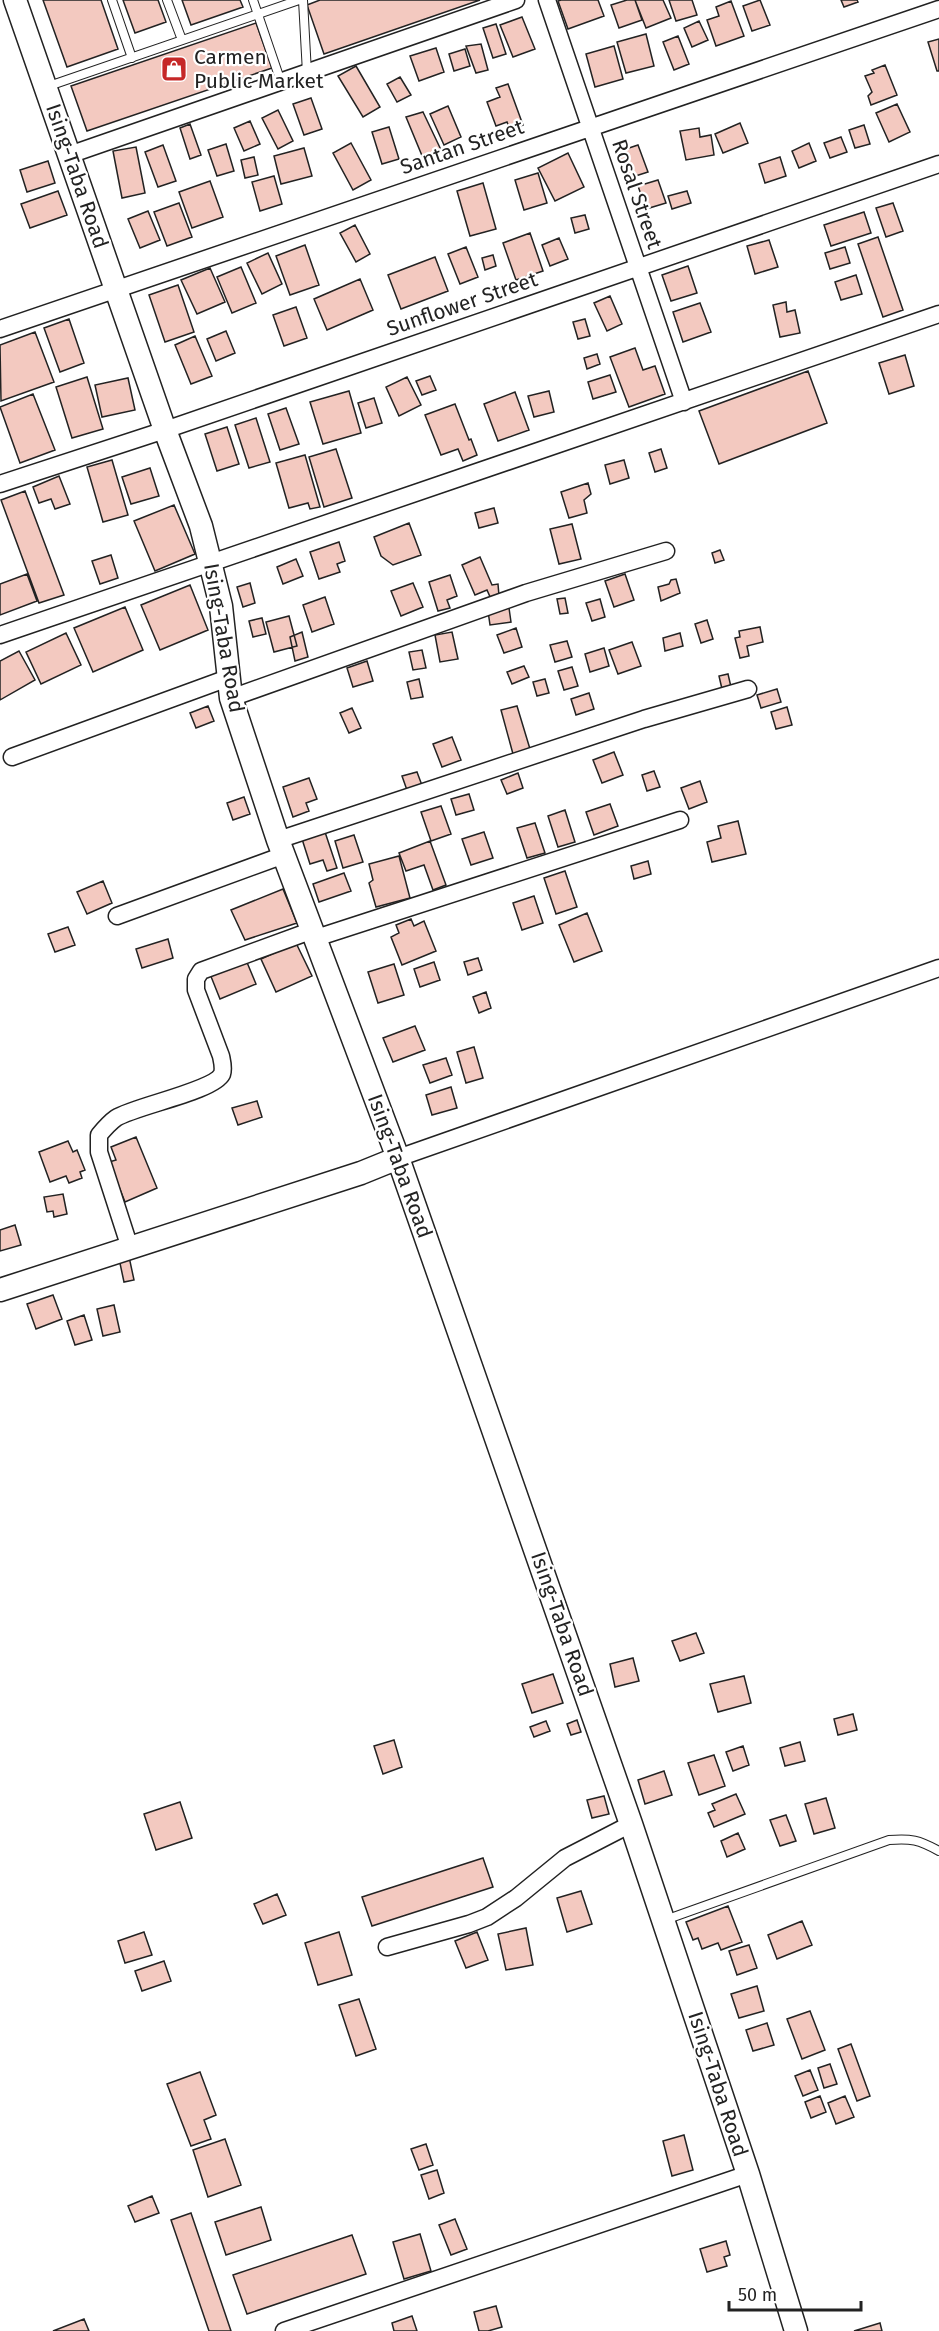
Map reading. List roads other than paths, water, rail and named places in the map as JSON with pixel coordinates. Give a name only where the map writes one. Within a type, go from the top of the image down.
[{"type":"street","name":"Ising-Taba Road","points":[[15,0],[165,430],[201,526],[221,606],[230,688],[281,847],[398,1158],[631,1824],[748,2174],[796,2331]]},
{"type":"street","points":[[69,154],[516,0]]},
{"type":"street","name":"Rosal Street","points":[[547,0],[684,402]]},
{"type":"street","name":"Santan Street","points":[[0,329],[939,9]]},
{"type":"street","name":"Sunflower Street","points":[[0,484],[165,430],[939,164]]},
{"type":"street","points":[[0,635],[211,562],[360,514],[939,314]]},
{"type":"street","points":[[12,758],[526,593],[666,551]]},
{"type":"street","points":[[117,916],[281,847],[644,718],[747,689]]},
{"type":"street","points":[[130,1248],[99,1152],[99,1135],[117,1118],[199,1088],[215,1081],[222,1074],[221,1056],[196,990],[196,979],[201,971],[680,820]]},
{"type":"street","points":[[0,1290],[351,1176],[939,968]]},
{"type":"street","points":[[387,1947],[487,1917],[516,1898],[565,1858],[631,1824]]},
{"type":"street","points":[[284,2331],[748,2174]]},
{"type":"lane","points":[[112,0],[132,57]]},
{"type":"lane","points":[[167,0],[182,40]]},
{"type":"lane","points":[[253,0],[281,82]]},
{"type":"lane","points":[[46,87],[301,0],[307,73]]},
{"type":"lane","points":[[664,1921],[889,1840],[909,1838],[939,1851]]},
{"type":"place","name":"Carmen Public Market","points":[[174,69]]}]
